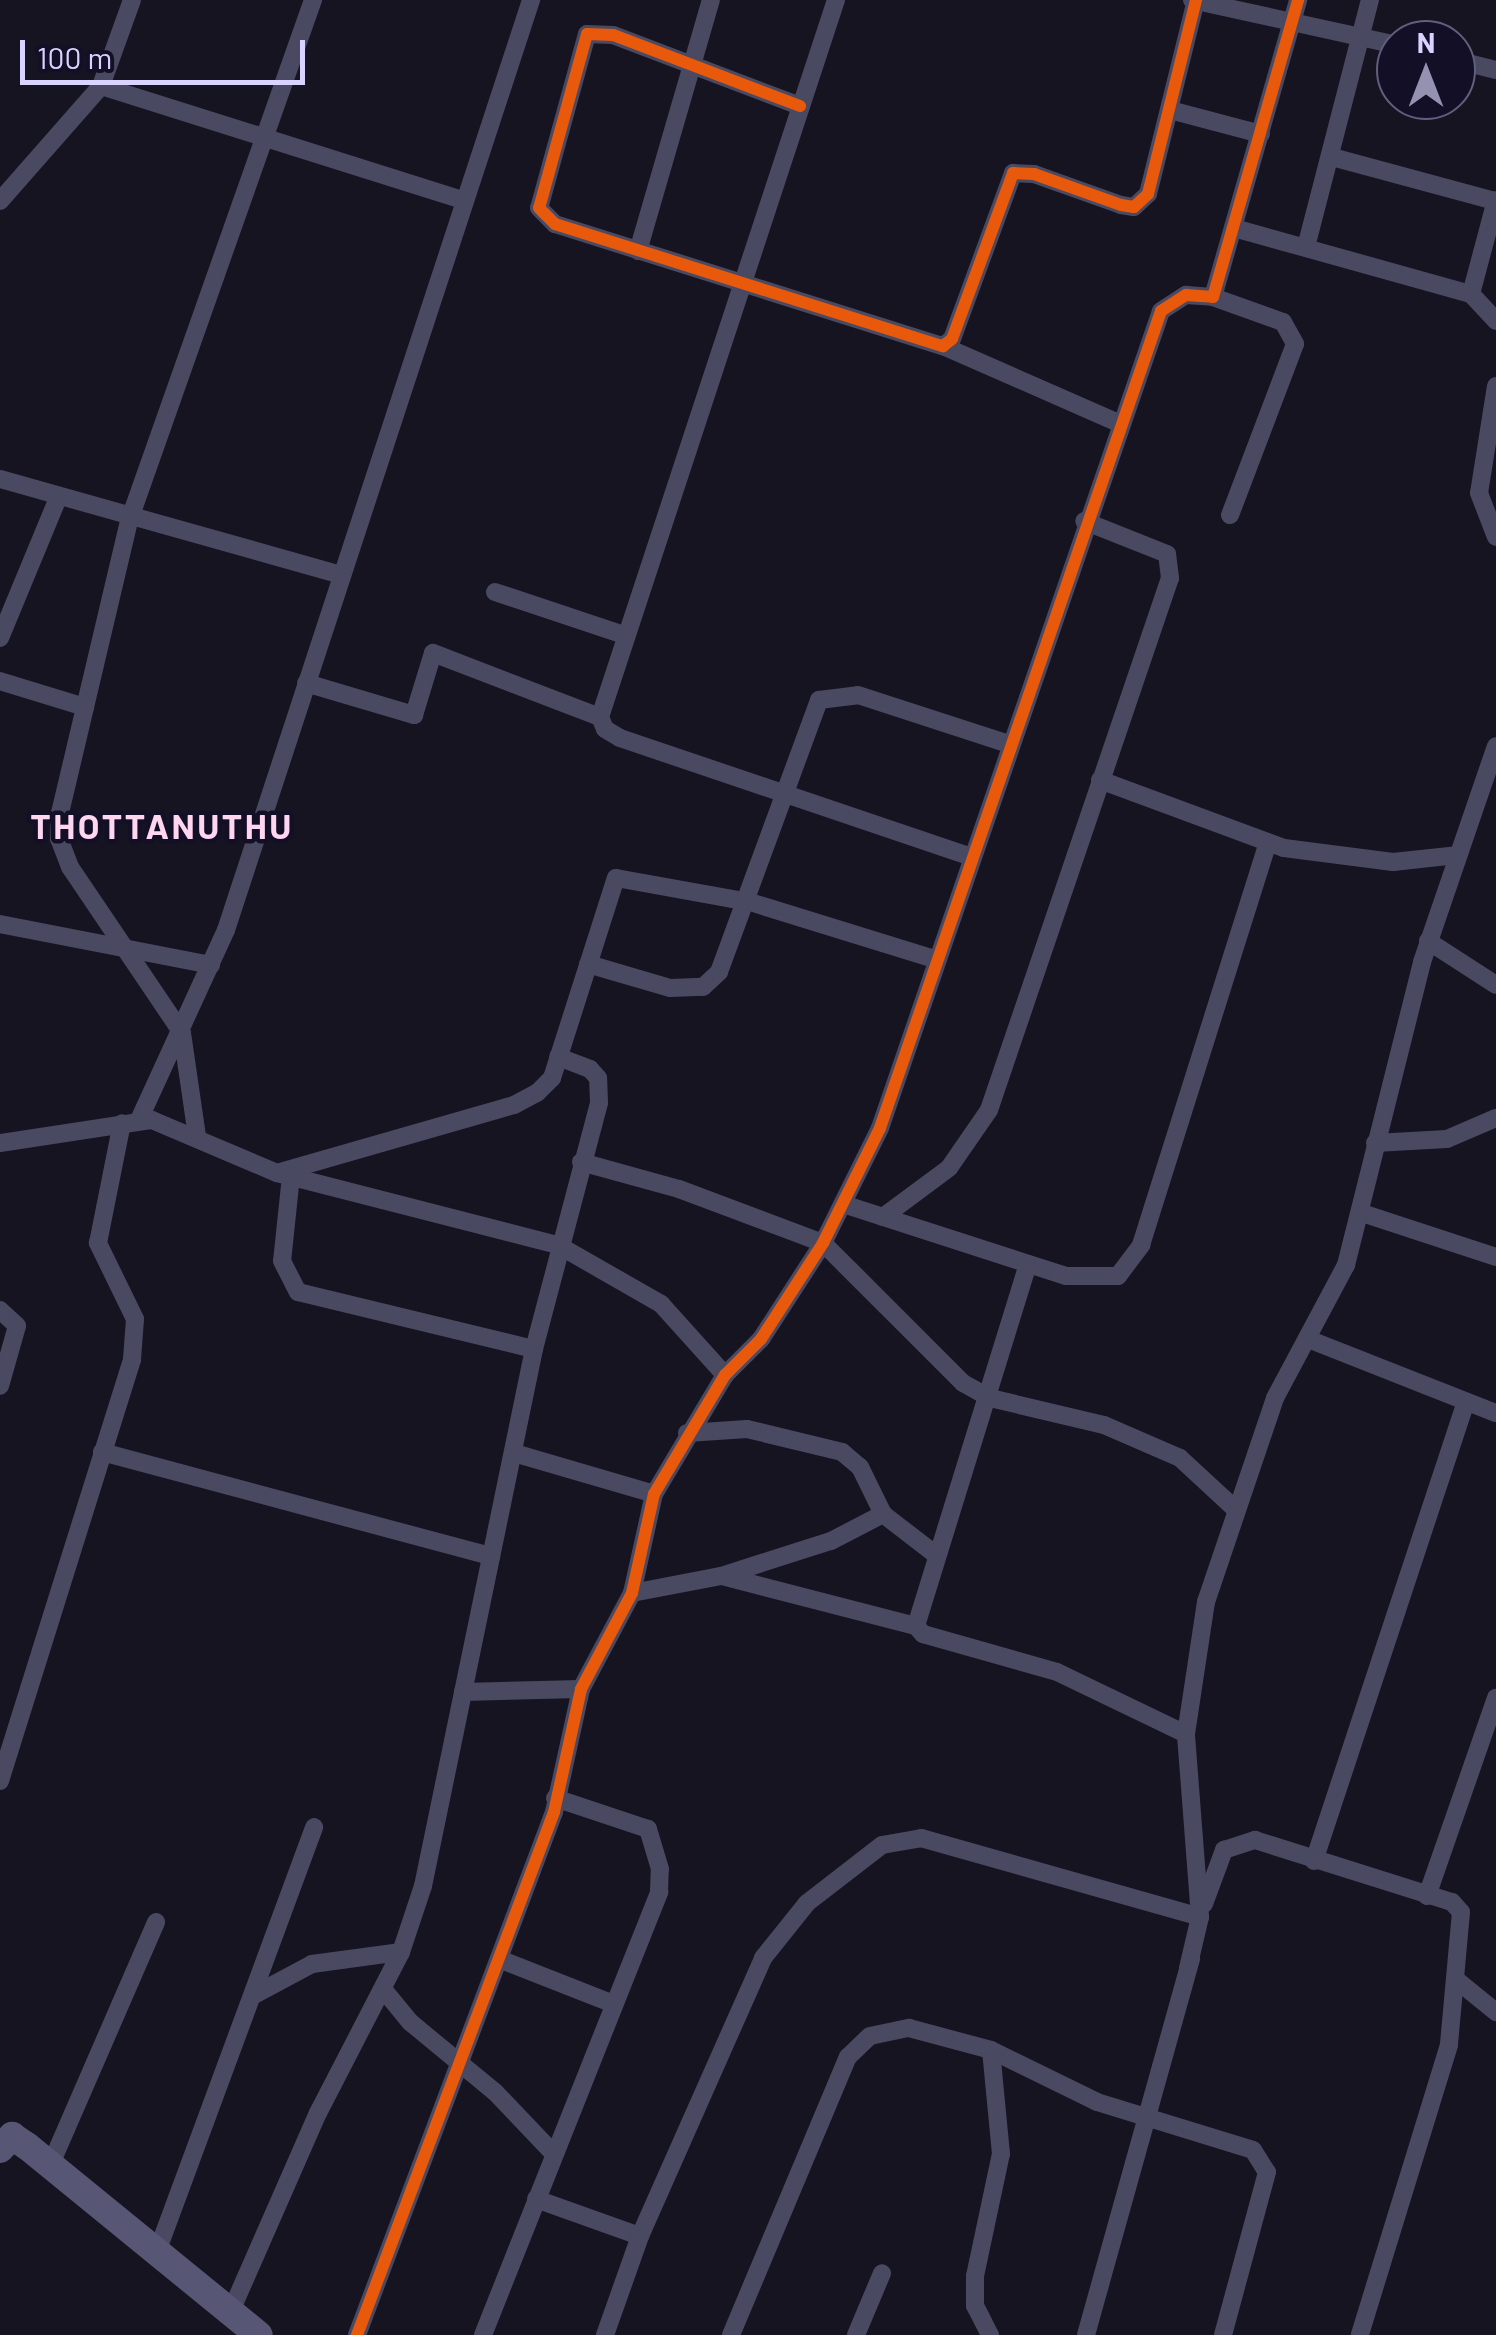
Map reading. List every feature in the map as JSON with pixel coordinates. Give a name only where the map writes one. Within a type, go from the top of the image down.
[{"type":"street","points":[[0,201],[101,86],[132,0]]},
{"type":"street","points":[[197,1136],[182,1033],[70,868],[58,839],[130,521],[268,142],[314,0]]},
{"type":"street","points":[[0,1781],[136,1331],[98,1243],[130,1122],[182,1033],[211,965],[531,0]]},
{"type":"street","points":[[638,251],[711,0]]},
{"type":"street","points":[[836,0],[600,717],[604,729],[620,738],[972,857]]},
{"type":"street","points":[[942,346],[952,339],[1014,173],[1034,174],[1134,207],[1148,194],[1194,0],[1296,9],[1376,40]]},
{"type":"street","points":[[1306,247],[1370,0]]},
{"type":"street","points":[[1213,297],[1296,9]]},
{"type":"street","points":[[800,106],[613,35],[587,34],[562,111],[539,208],[555,224],[942,346],[1118,423]]},
{"type":"street","points":[[101,86],[268,142],[462,200]]},
{"type":"street","points":[[1170,110],[1261,134]]},
{"type":"street","points":[[1332,157],[1496,200],[1471,294]]},
{"type":"street","points":[[1234,228],[1471,294],[1496,321]]},
{"type":"street","points":[[357,2335],[555,1798],[581,1689],[632,1593],[654,1494],[725,1375],[760,1339],[823,1244],[880,1128],[1118,423],[1160,311],[1186,295],[1213,297],[1283,322],[1295,344],[1230,515]]},
{"type":"street","points":[[1496,386],[1479,493],[1496,538]]},
{"type":"street","points":[[0,479],[130,521],[341,575]]},
{"type":"street","points":[[0,638],[58,498]]},
{"type":"street","points":[[883,1217],[948,1168],[989,1110],[1172,564],[1159,548],[1084,521]]},
{"type":"street","points":[[494,592],[624,635]]},
{"type":"street","points":[[306,683],[414,715],[433,653],[600,717]]},
{"type":"street","points":[[0,681],[85,707]]},
{"type":"street","points":[[588,964],[670,988],[703,987],[719,972],[750,902],[813,708],[826,696],[858,696],[1009,744]]},
{"type":"street","points":[[1086,2335],[1151,2118],[1200,1917],[1186,1734],[1193,1658],[1236,1509],[1275,1398],[1346,1266],[1428,942],[1496,746]]},
{"type":"street","points":[[1100,780],[1268,843],[1393,862],[1457,855]]},
{"type":"street","points":[[843,1204],[1028,1264],[1100,1281],[1118,1276],[1132,1262],[1268,843]]},
{"type":"street","points":[[284,1174],[514,1106],[552,1078],[616,878],[750,902],[937,960]]},
{"type":"street","points":[[0,924],[124,943],[211,965]]},
{"type":"street","points":[[1428,942],[1496,986]]},
{"type":"street","points":[[231,2311],[318,2113],[401,1952],[440,1821],[534,1349],[558,1245],[599,1103],[598,1078],[558,1057]]},
{"type":"street","points":[[0,1143],[130,1122],[197,1136],[284,1174],[558,1245],[661,1304],[725,1375]]},
{"type":"street","points":[[1375,1142],[1447,1138],[1494,1123]]},
{"type":"street","points":[[580,1162],[680,1189],[823,1244],[950,1371],[990,1398],[1142,1441],[1203,1474],[1236,1509]]},
{"type":"street","points":[[284,1174],[282,1261],[298,1292],[534,1349]]},
{"type":"street","points":[[1362,1213],[1496,1257]]},
{"type":"street","points":[[916,1626],[936,1554],[990,1398],[1028,1264]]},
{"type":"street","points":[[0,1310],[17,1326],[0,1386]]},
{"type":"street","points":[[1308,1339],[1496,1414]]},
{"type":"street","points":[[1314,1861],[1464,1404]]},
{"type":"street","points":[[687,1433],[747,1428],[842,1452],[860,1467],[883,1514],[936,1554]]},
{"type":"street","points":[[102,1452],[491,1556]]},
{"type":"street","points":[[514,1454],[654,1494]]},
{"type":"street","points":[[632,1593],[721,1576],[831,1541],[883,1514]]},
{"type":"street","points":[[721,1576],[916,1626],[923,1634],[1057,1672],[1186,1734]]},
{"type":"street","points":[[463,1692],[581,1689]]},
{"type":"street","points":[[1426,1896],[1496,1698]]},
{"type":"street","points":[[483,2335],[658,1892],[656,1846],[638,1822],[555,1798]]},
{"type":"street","points":[[157,2252],[314,1827]]},
{"type":"street","points":[[605,2335],[640,2236],[763,1958],[807,1904],[892,1838],[921,1838],[1200,1917]]},
{"type":"street","points":[[1188,1968],[1224,1850],[1255,1840],[1452,1902],[1460,1912],[1459,1982],[1425,2134],[1360,2335]]},
{"type":"street","points":[[50,2166],[156,1922]]},
{"type":"street","points":[[254,1996],[312,1964],[401,1952]]},
{"type":"street","points":[[498,1959],[611,2003]]},
{"type":"street","points":[[1459,1982],[1496,2012]]},
{"type":"street","points":[[383,1990],[458,2066],[494,2092],[554,2154]]},
{"type":"street","points":[[731,2335],[848,2058],[870,2036],[909,2028],[991,2050],[1097,2102],[1253,2150],[1264,2161],[1263,2192],[1223,2335]]},
{"type":"street","points":[[990,2335],[975,2306],[975,2276],[1000,2154],[991,2050]]},
{"type":"street","points":[[4,2138],[50,2166],[260,2335]]},
{"type":"street","points":[[536,2199],[640,2236]]},
{"type":"street","points":[[856,2335],[882,2274]]},
{"type":"cycle path","points":[[800,106],[613,35],[587,34],[539,208],[555,224],[943,346],[952,339],[1013,173],[1034,174],[1121,205],[1134,207],[1148,194],[1196,0]]},
{"type":"cycle path","points":[[357,2335],[554,1812],[581,1689],[632,1593],[654,1494],[725,1375],[761,1339],[823,1243],[880,1128],[1161,311],[1186,295],[1213,297],[1298,0]]},
{"type":"district","name":"THOTTANUTHU","points":[[162,825]]}]
